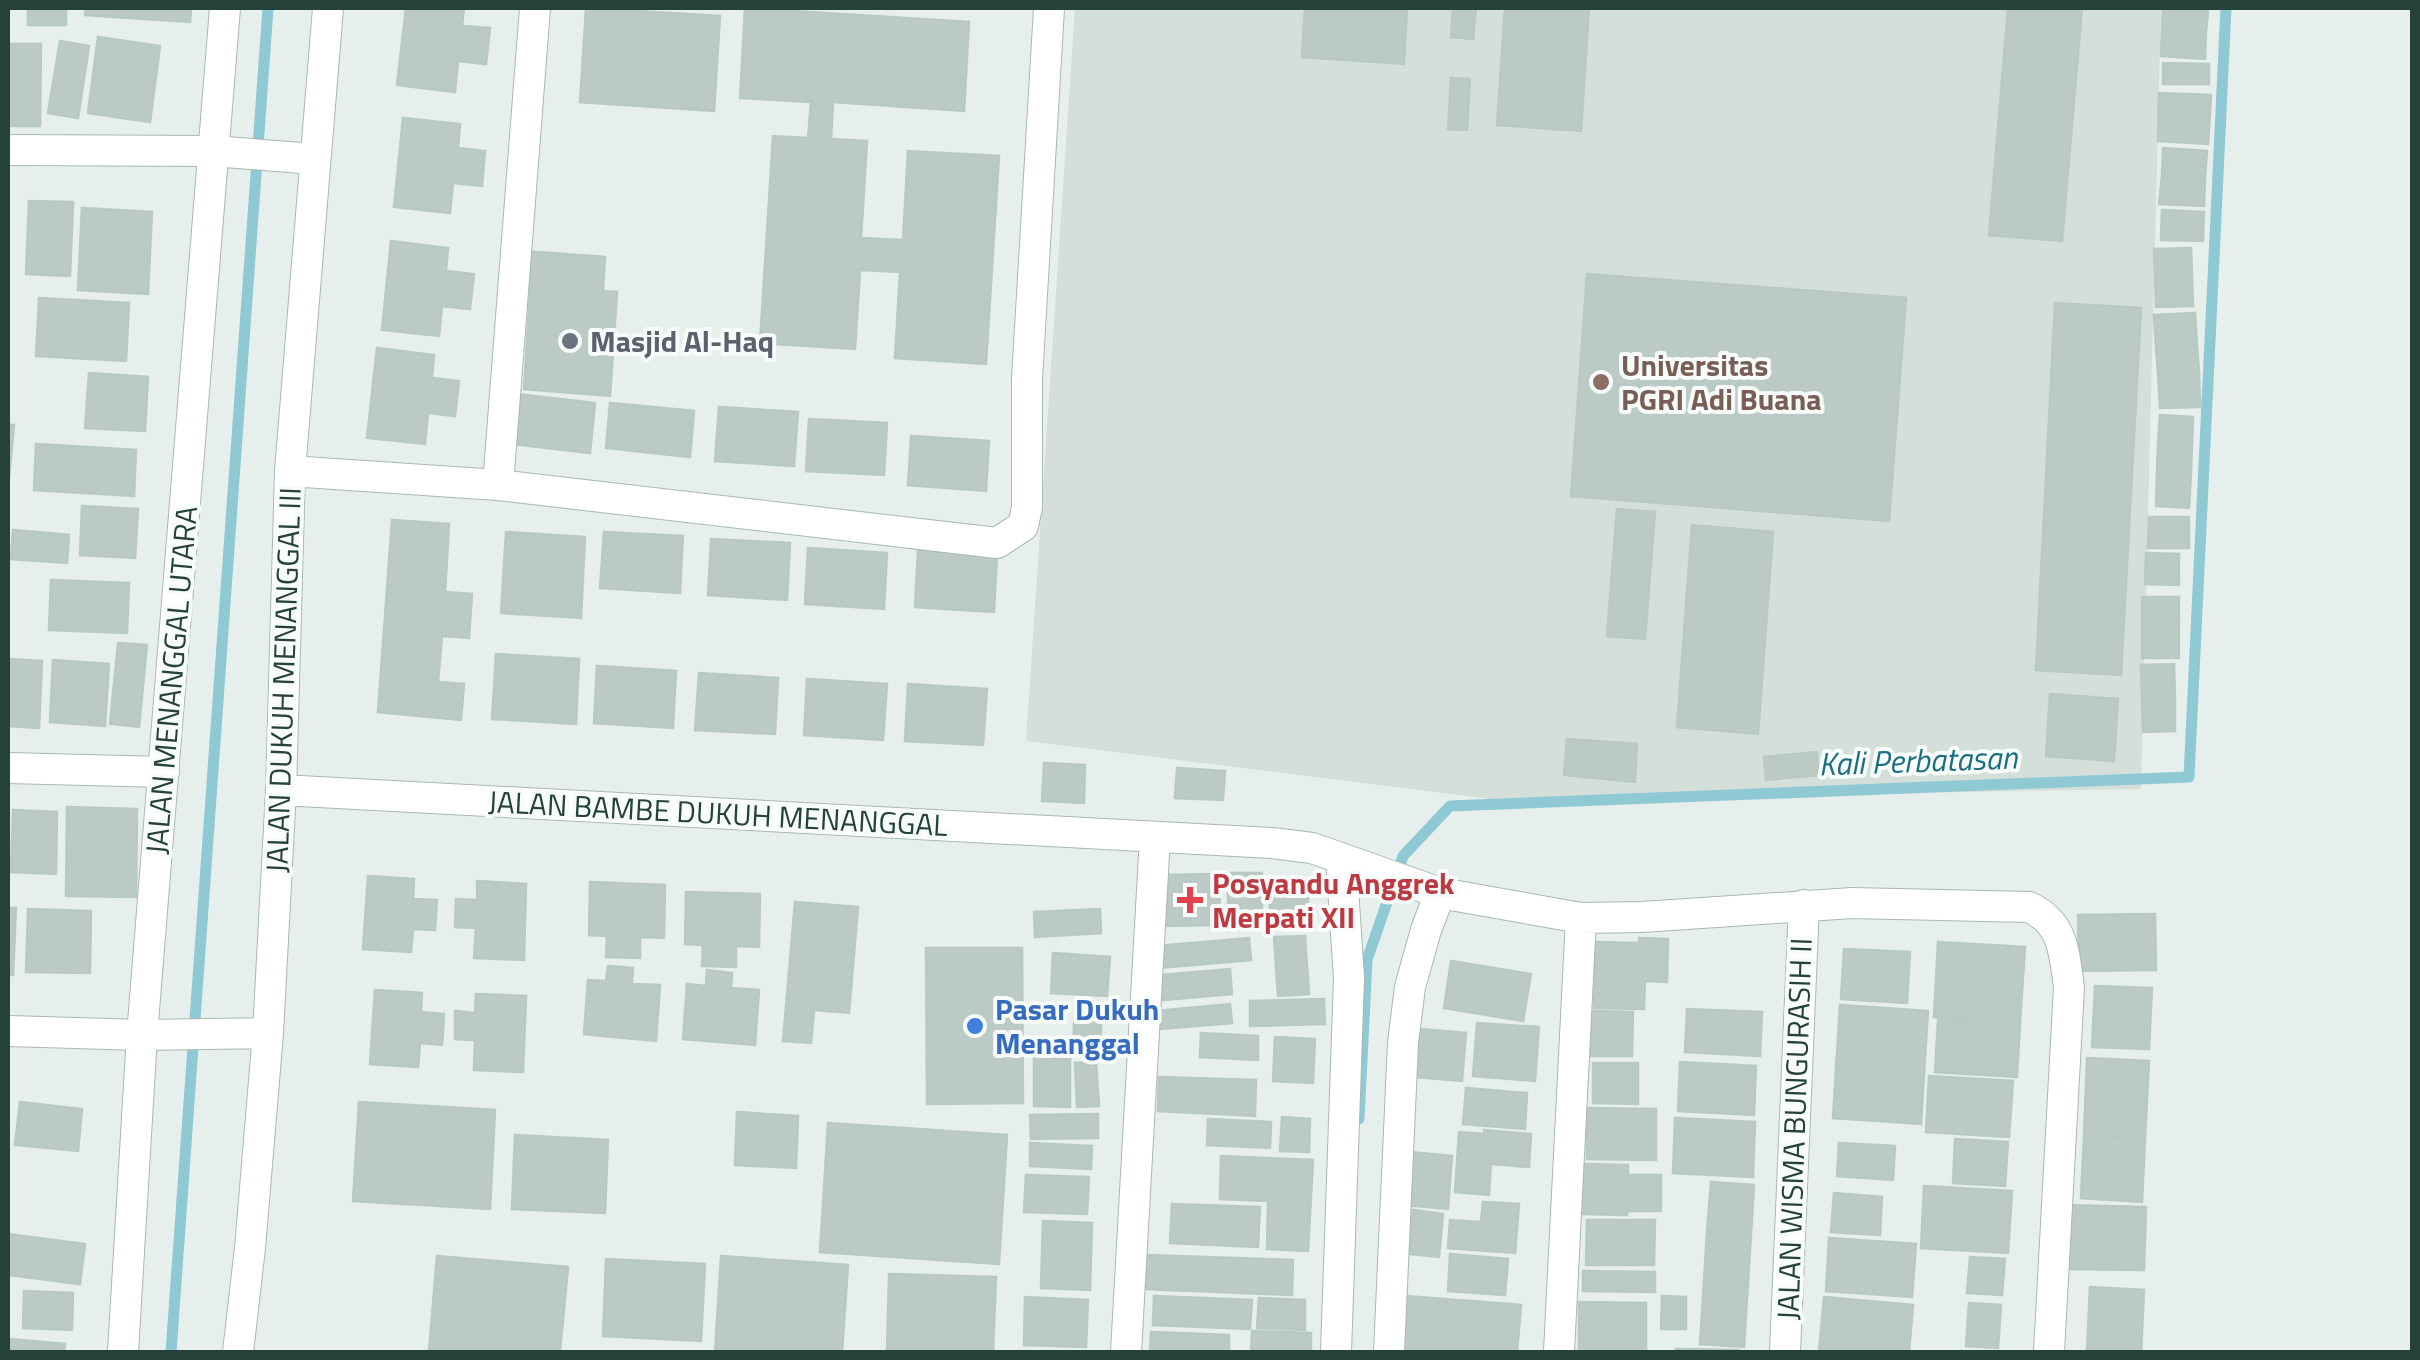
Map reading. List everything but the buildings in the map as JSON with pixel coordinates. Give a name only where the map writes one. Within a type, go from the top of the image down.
[{"type":"street","name":"JALAN MENANGGAL UTARA","points":[[123,1352],[150,1034],[164,772],[227,152],[225,8]]},
{"type":"street","name":"JALAN DUKUH MENANGGAL III","points":[[238,1352],[250,1248],[261,1033],[281,790],[302,158],[328,8]]},
{"type":"street","points":[[498,485],[535,8]]},
{"type":"street","points":[[290,471],[498,485],[997,543],[1024,526],[1027,507],[1027,380],[1049,8]]},
{"type":"street","points":[[8,150],[227,152],[302,158]]},
{"type":"street","points":[[8,768],[164,772]]},
{"type":"street","name":"JALAN BAMBE DUKUH MENANGGAL","points":[[281,790],[1272,844],[1312,848],[1429,889],[1581,918],[1852,902],[2029,907],[2042,913],[2062,941],[2068,987],[2049,1352]]},
{"type":"street","points":[[1126,1352],[1155,837]]},
{"type":"street","points":[[1336,1352],[1349,978],[1345,859]]},
{"type":"street","points":[[1389,1352],[1403,1044],[1410,987],[1426,930],[1429,889]]},
{"type":"street","name":"JALAN WISMA BUNGURASIH II","points":[[1786,1352],[1804,905]]},
{"type":"street","points":[[1558,1352],[1581,918]]},
{"type":"street","points":[[8,1032],[261,1033]]},
{"type":"shaded area","name":"Universitas PGRI Adi Buana","points":[[1075,8],[2161,8],[2141,789],[1498,800],[1026,741]]},
{"type":"waterway","points":[[171,1352],[268,8]]},
{"type":"waterway","name":"Kali Perbatasan","points":[[1359,1119],[1367,960],[1403,856],[1450,806],[2189,777],[2226,8]]},
{"type":"place","name":"Masjid Al-Haq","points":[[570,341]]},
{"type":"place","name":"Universitas PGRI Adi Buana","points":[[1601,382]]},
{"type":"place","name":"Posyandu Anggrek Merpati XII","points":[[1190,900]]},
{"type":"place","name":"Pasar Dukuh Menanggal","points":[[975,1026]]}]
